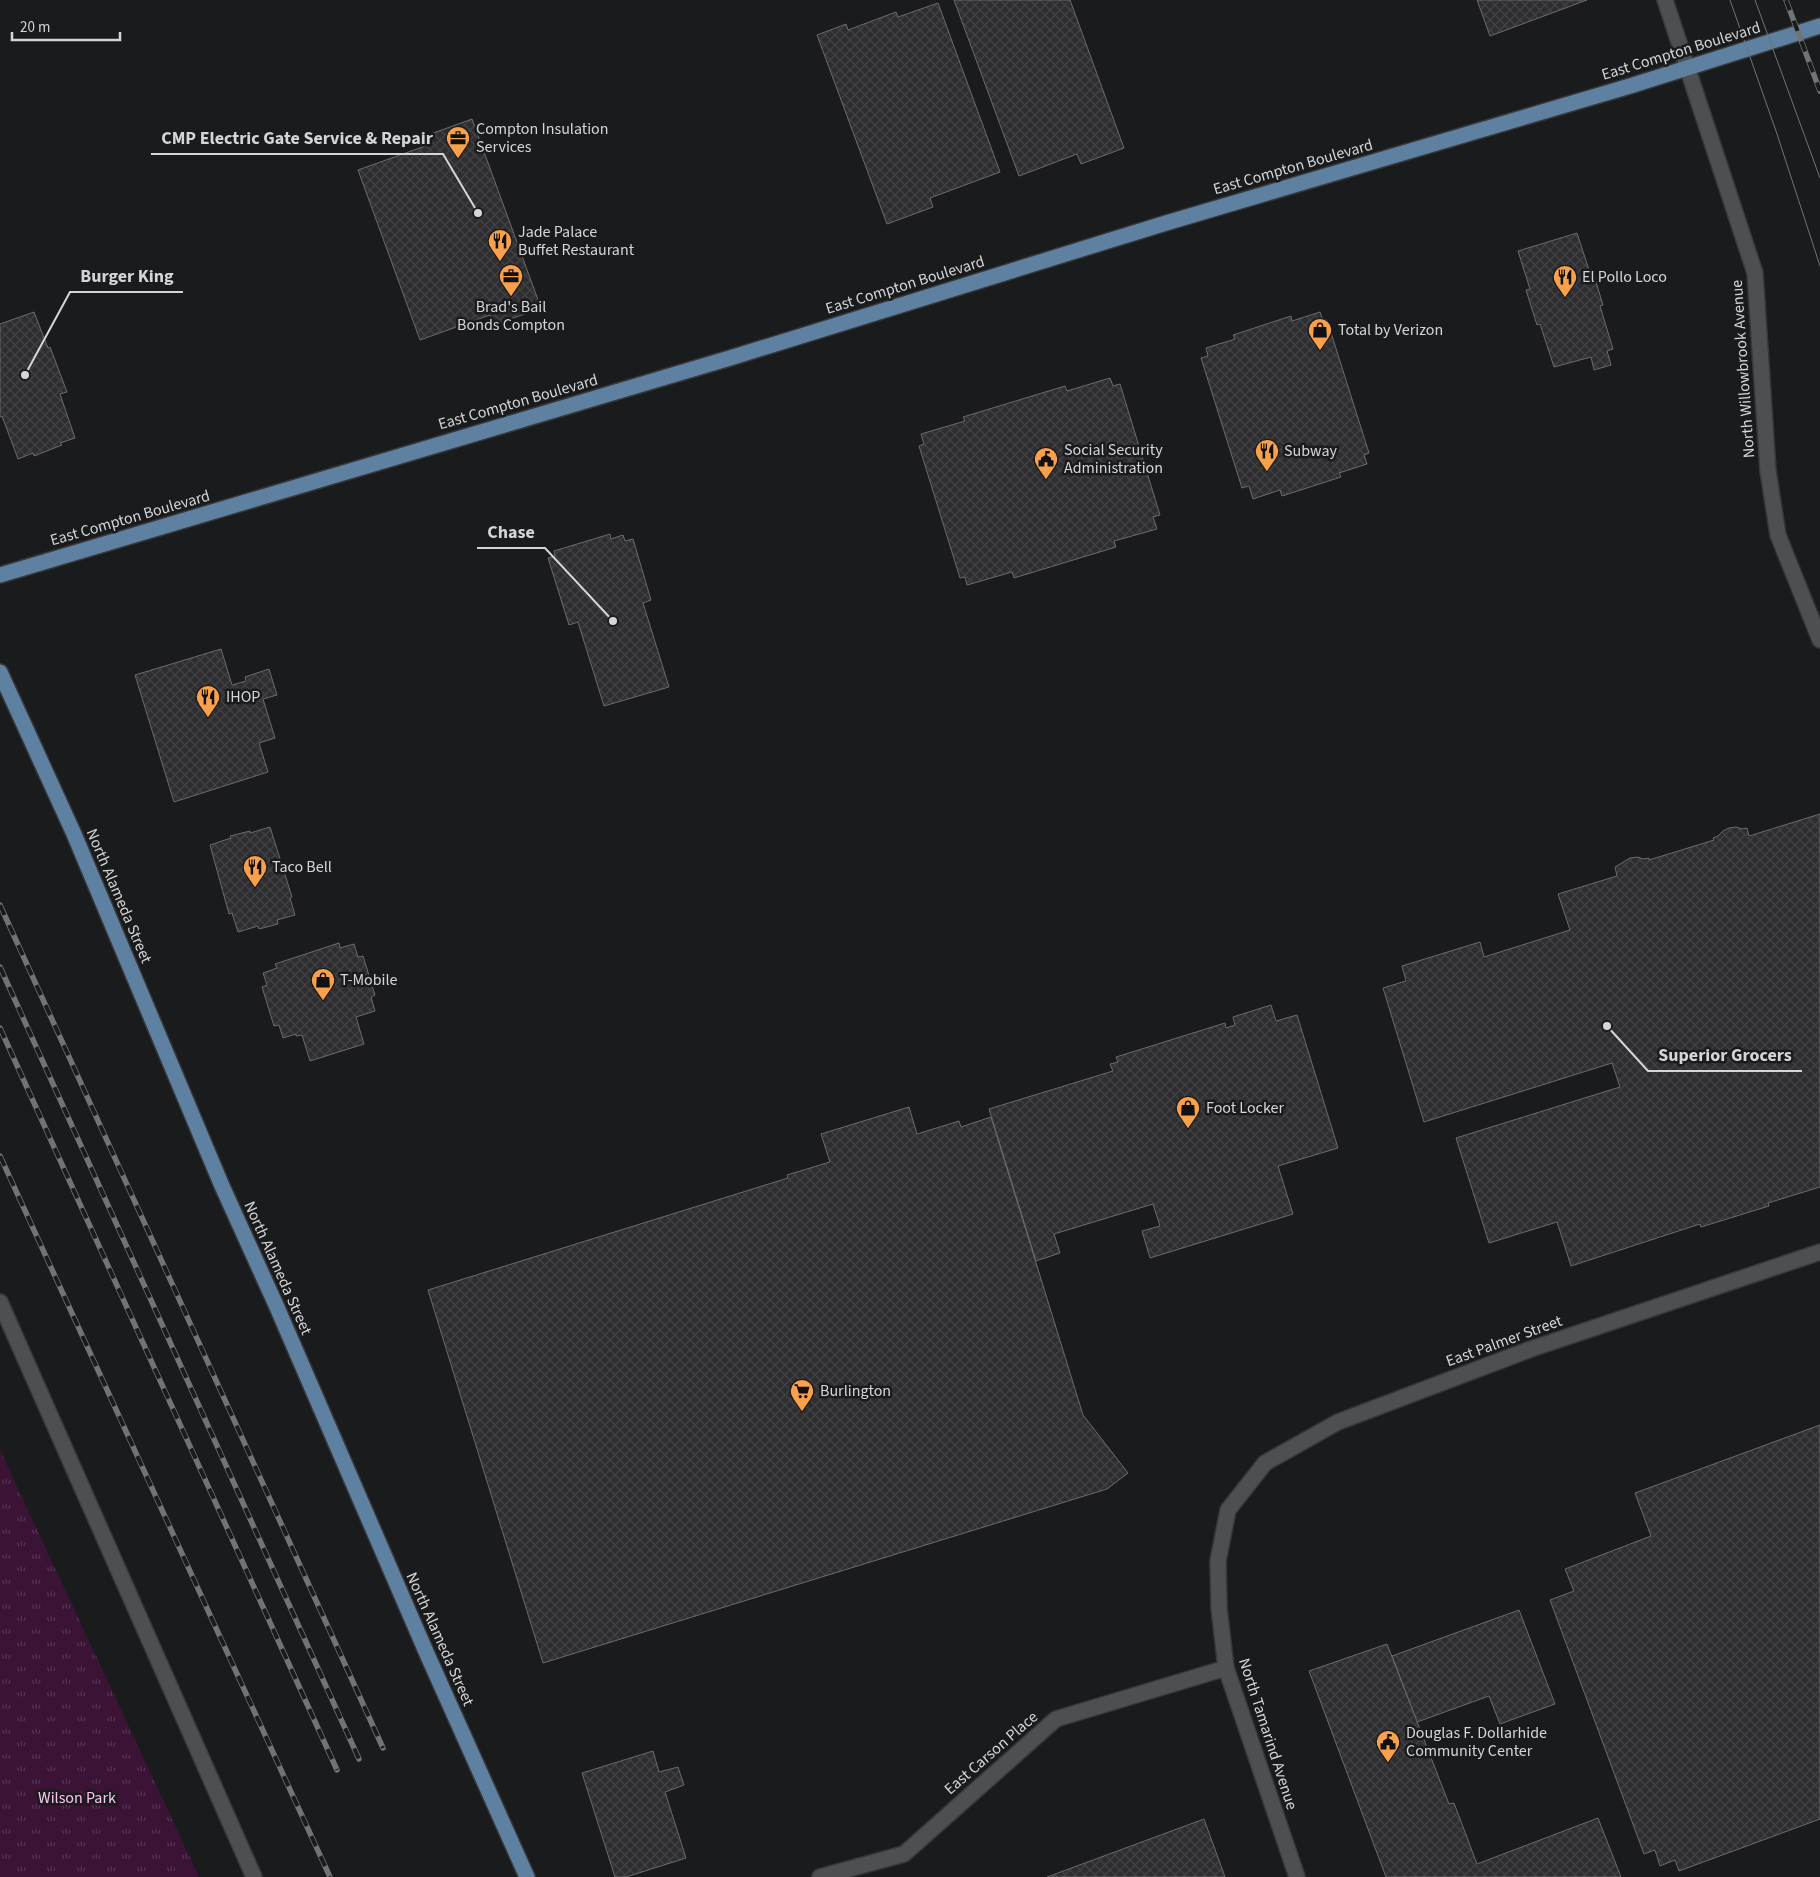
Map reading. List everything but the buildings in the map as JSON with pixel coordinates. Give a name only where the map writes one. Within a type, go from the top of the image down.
[{"type":"main road","name":"East Compton Boulevard","points":[[0,575],[730,358],[1166,223],[1820,26]]},
{"type":"main road","name":"North Alameda Street","points":[[0,672],[74,834],[222,1186],[524,1876]]},
{"type":"street","name":"North Willowbrook Avenue","points":[[1665,0],[1755,273],[1768,471],[1778,535],[1820,640]]},
{"type":"street","name":"East Palmer Street","points":[[1228,1510],[1265,1463],[1338,1422],[1531,1349],[1820,1252]]},
{"type":"street","points":[[0,1302],[254,1877]]},
{"type":"street","name":"North Tamarind Avenue","points":[[1228,1510],[1218,1561],[1219,1608],[1226,1668],[1297,1877]]},
{"type":"street","name":"East Carson Place","points":[[820,1877],[904,1854],[1056,1719],[1226,1668]]},
{"type":"green space","name":"Wilson Park","points":[[0,1450],[199,1877],[0,1877]]},
{"type":"tram line","points":[[1730,0],[1776,131],[1820,266]]},
{"type":"tram line","points":[[1755,0],[1820,178]]},
{"type":"railway","points":[[1786,0],[1820,91]]},
{"type":"railway","points":[[0,905],[383,1748]]},
{"type":"railway","points":[[0,967],[359,1759]]},
{"type":"railway","points":[[0,1028],[337,1770]]},
{"type":"railway","points":[[0,1156],[330,1877]]},
{"type":"place","name":"Compton Insulation Services","points":[[458,159]]},
{"type":"place","name":"CMP Electric Gate Service & Repair","points":[[478,213]]},
{"type":"place","name":"Jade Palace Buffet Restaurant","points":[[500,262]]},
{"type":"place","name":"Brad's Bail Bonds Compton","points":[[511,297]]},
{"type":"place","name":"El Pollo Loco","points":[[1565,298]]},
{"type":"place","name":"Total by Verizon","points":[[1320,351]]},
{"type":"place","name":"Burger King","points":[[25,375]]},
{"type":"place","name":"Subway","points":[[1267,472]]},
{"type":"place","name":"Social Security Administration","points":[[1046,480]]},
{"type":"place","name":"Chase","points":[[613,621]]},
{"type":"place","name":"IHOP","points":[[208,718]]},
{"type":"place","name":"Taco Bell","points":[[255,888]]},
{"type":"place","name":"T-Mobile","points":[[323,1001]]},
{"type":"place","name":"Superior Grocers","points":[[1607,1026]]},
{"type":"place","name":"Foot Locker","points":[[1188,1129]]},
{"type":"place","name":"Burlington","points":[[802,1412]]},
{"type":"place","name":"Douglas F. Dollarhide Community Center","points":[[1388,1763]]}]
